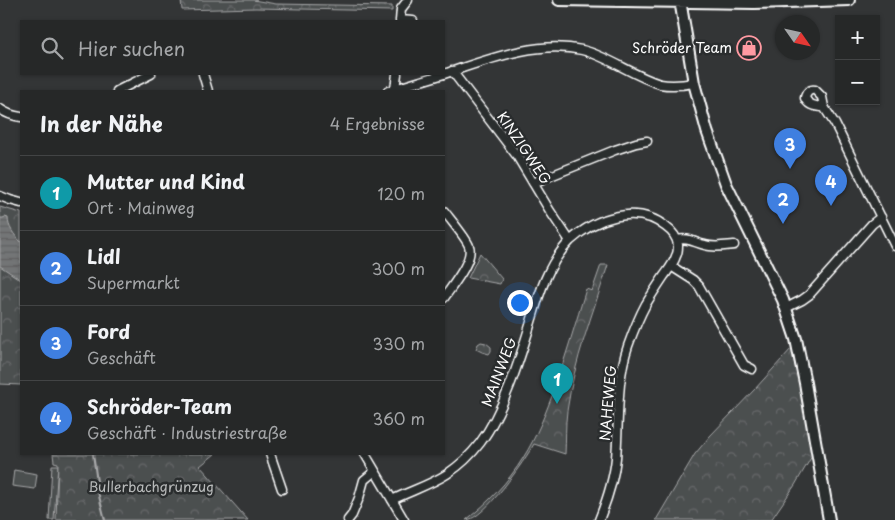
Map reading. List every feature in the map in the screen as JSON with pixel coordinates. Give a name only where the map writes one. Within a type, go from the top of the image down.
[{"type":"main road","points":[[559,0],[754,3],[849,0]]},
{"type":"main road","points":[[681,1],[694,83],[707,131],[726,184],[786,308],[798,348],[829,520]]},
{"type":"street","points":[[400,20],[401,9],[408,0]]},
{"type":"street","points":[[445,74],[506,54],[558,48],[582,50],[597,55],[660,84],[694,83]]},
{"type":"street","name":"KINZIGWEG","points":[[452,71],[517,156],[570,242]]},
{"type":"street","points":[[119,90],[149,75]]},
{"type":"street","points":[[203,75],[208,90]]},
{"type":"street","points":[[392,90],[396,75]]},
{"type":"street","points":[[392,90],[441,75]]},
{"type":"street","points":[[824,108],[835,124],[895,246]]},
{"type":"street","points":[[0,109],[7,114],[20,117]]},
{"type":"street","points":[[533,183],[636,142],[647,141]]},
{"type":"street","points":[[0,196],[20,203]]},
{"type":"street","points":[[0,202],[20,208]]},
{"type":"street","points":[[445,212],[469,245],[470,252],[469,261],[445,297]]},
{"type":"street","name":"MAINWEG","points":[[392,500],[428,485],[447,473],[471,454],[492,426],[505,397],[548,274],[558,255],[570,242],[602,220],[634,215],[646,216],[663,224],[672,231],[677,240]]},
{"type":"street","points":[[786,308],[809,295],[872,224],[880,218]]},
{"type":"street","points":[[677,240],[684,238],[718,247],[734,245]]},
{"type":"street","name":"NAHEWEG","points":[[599,520],[615,465],[619,396],[627,350],[645,307],[674,262],[678,252],[677,240]]},
{"type":"street","points":[[671,266],[699,286],[744,365],[752,369]]},
{"type":"street","points":[[270,455],[282,489]]},
{"type":"street","points":[[366,455],[404,520]]},
{"type":"street","points":[[348,520],[359,498],[364,480],[375,470]]},
{"type":"green space","points":[[181,0],[253,0],[276,4],[392,6],[392,11],[256,8],[182,10]]},
{"type":"green space","points":[[0,207],[20,213],[20,385],[0,384]]},
{"type":"green space","points":[[480,253],[502,279],[500,284],[468,278]]},
{"type":"green space","points":[[601,265],[608,265],[574,374],[566,416],[565,454],[534,444],[522,463],[493,500],[474,517],[466,520],[505,483],[533,441],[555,388],[586,289],[592,291]]},
{"type":"green space","points":[[481,342],[491,347],[489,354],[476,349]]},
{"type":"green space","points":[[791,349],[812,456],[771,520],[656,520],[695,454]]},
{"type":"green space","name":"Bullerbachgrünzug","points":[[53,455],[214,455],[200,466],[248,520],[56,520],[58,463],[54,462]]},
{"type":"green space","points":[[52,465],[58,465],[54,520],[49,520]]},
{"type":"green space","points":[[14,470],[37,474],[35,489],[12,486]]},
{"type":"shaded area","points":[[0,218],[8,218],[12,231],[20,241],[20,279],[0,266]]},
{"type":"waterway","points":[[93,455],[99,496],[105,520]]},
{"type":"place","name":"Schröder Team","points":[[749,48]]},
{"type":"place","name":"Ford","points":[[790,169]]},
{"type":"place","name":"Schröder-Team","points":[[831,206]]},
{"type":"place","name":"Lidl","points":[[783,224]]},
{"type":"place","name":"Mutter und Kind","points":[[557,404]]}]
